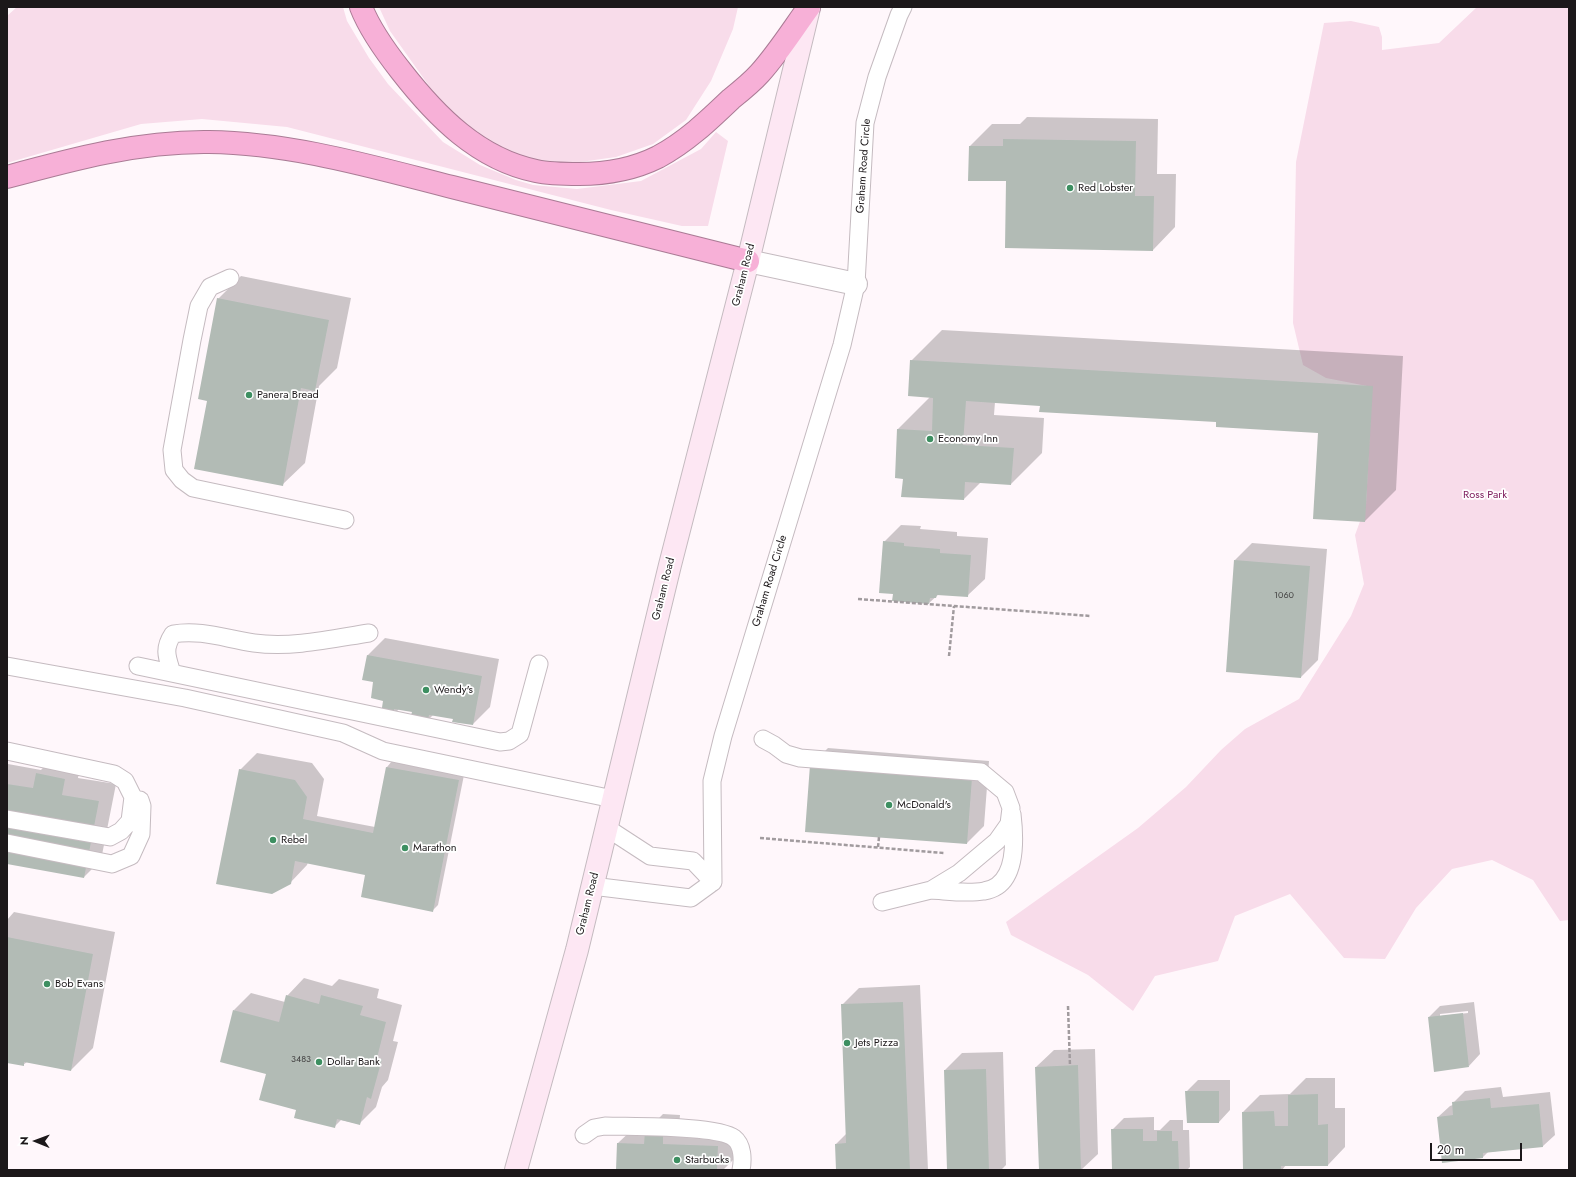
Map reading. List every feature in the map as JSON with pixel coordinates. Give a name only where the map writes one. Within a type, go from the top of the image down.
[{"type":"highway","points":[[361,7],[377,36],[413,87],[460,135],[484,151],[509,162],[536,171],[587,174],[637,166],[677,146],[700,129],[760,73],[809,7]]},
{"type":"highway","points":[[7,177],[70,160],[119,149],[164,144],[209,142],[256,145],[339,158],[748,261]]},
{"type":"main road","name":"Graham Road","points":[[516,1170],[575,957],[670,565],[748,261],[809,7]]},
{"type":"street","points":[[748,261],[856,284]]},
{"type":"lane","name":"Graham Road Circle","points":[[713,882],[712,781],[723,736],[842,345],[856,284],[865,123],[877,77],[903,7]]},
{"type":"lane","points":[[230,278],[210,287],[199,306],[172,450],[174,470],[182,480],[193,488],[345,520]]},
{"type":"lane","points":[[172,673],[166,655],[166,644],[173,634],[186,632],[210,634],[254,643],[300,644],[369,633]]},
{"type":"lane","points":[[138,666],[500,742],[509,741],[520,734],[539,664]]},
{"type":"lane","points":[[7,666],[185,698],[343,733],[383,752],[613,799]]},
{"type":"lane","points":[[763,739],[786,754],[800,758],[981,772],[1005,792],[1012,808],[1014,829],[1013,852],[1010,868],[1004,879],[996,886],[986,891],[970,892],[931,890],[882,902]]},
{"type":"lane","points":[[7,751],[114,774],[136,790],[142,806],[141,834],[131,856],[112,864],[7,844]]},
{"type":"lane","points":[[7,819],[110,837],[122,831],[130,821],[133,797],[125,781]]},
{"type":"lane","points":[[931,890],[959,873],[997,841],[1009,824],[1012,808]]},
{"type":"lane","points":[[592,886],[691,898],[713,882],[694,861],[650,856],[606,828]]},
{"type":"lane","points":[[584,1135],[594,1128],[605,1126],[675,1128],[722,1132],[735,1139],[741,1150],[743,1162],[741,1170]]},
{"type":"path","points":[[858,599],[1091,616]]},
{"type":"path","points":[[949,656],[954,606]]},
{"type":"path","points":[[878,847],[879,837]]},
{"type":"path","points":[[760,838],[945,853]]},
{"type":"path","points":[[1068,1006],[1070,1066]]},
{"type":"green space","points":[[17,7],[343,7],[347,21],[369,58],[388,84],[443,142],[480,165],[516,180],[533,185],[577,189],[641,181],[701,149],[716,132],[728,141],[708,226],[682,226],[611,210],[287,127],[202,119],[141,124],[7,163],[7,16]]},
{"type":"green space","points":[[379,7],[738,7],[733,29],[711,81],[686,120],[653,144],[616,157],[573,163],[517,158],[485,144],[439,100],[390,31]]},
{"type":"green space","name":"Ross Park","points":[[1477,7],[1569,7],[1569,920],[1560,921],[1533,880],[1492,860],[1452,869],[1416,908],[1385,959],[1344,958],[1290,894],[1235,916],[1218,961],[1155,976],[1133,1011],[1088,975],[1011,935],[1006,922],[1138,828],[1186,787],[1221,750],[1245,729],[1299,699],[1351,616],[1364,584],[1355,535],[1366,505],[1372,387],[1326,378],[1303,365],[1293,323],[1296,162],[1324,23],[1351,21],[1379,27],[1382,37],[1382,50],[1439,43]]},
{"type":"building","name":"Red Lobster","points":[[1003,139],[1136,141],[1135,196],[1154,196],[1153,251],[1005,248],[1006,181],[968,181],[969,146],[1003,146]]},
{"type":"building","name":"Panera Bread","points":[[217,298],[329,320],[315,391],[301,388],[283,486],[194,469],[207,401],[198,399]]},
{"type":"building","name":"Economy Inn","points":[[910,360],[1373,386],[1365,522],[1313,519],[1318,433],[1216,427],[1216,422],[1039,412],[1040,406],[966,401],[963,445],[1014,448],[1011,485],[965,482],[964,500],[901,497],[903,479],[895,478],[897,429],[932,431],[933,398],[908,396]]},
{"type":"building","points":[[883,541],[904,543],[904,546],[940,549],[940,553],[971,555],[968,597],[937,595],[936,598],[930,598],[929,604],[892,601],[893,594],[879,593]]},
{"type":"building","points":[[1234,560],[1310,566],[1301,678],[1226,672]]},
{"type":"building","name":"Wendy's","points":[[367,655],[482,676],[473,725],[452,722],[453,719],[429,715],[428,721],[410,718],[412,712],[394,709],[393,717],[381,714],[383,701],[371,698],[373,682],[362,680]]},
{"type":"building","name":"McDonald's","points":[[810,765],[972,778],[967,844],[805,832]]},
{"type":"building","points":[[386,767],[459,780],[433,912],[361,897],[365,875],[295,861],[291,884],[272,894],[216,884],[239,769],[295,780],[307,797],[303,819],[373,833]]},
{"type":"building","points":[[36,773],[65,779],[62,795],[99,801],[84,878],[7,864],[7,784],[33,788]]},
{"type":"building","name":"Bob Evans","points":[[7,937],[93,954],[71,1071],[24,1062],[24,1066],[7,1063]]},
{"type":"building","points":[[286,995],[319,1004],[321,995],[363,1006],[360,1015],[386,1022],[377,1058],[382,1059],[371,1099],[367,1097],[360,1125],[337,1119],[335,1128],[294,1118],[296,1110],[259,1100],[266,1074],[220,1062],[233,1010],[279,1022]]},
{"type":"building","points":[[903,1002],[910,1170],[836,1170],[835,1144],[846,1143],[841,1004]]},
{"type":"building","points":[[1463,1013],[1469,1067],[1434,1072],[1428,1017]]},
{"type":"building","points":[[1078,1065],[1081,1170],[1039,1170],[1035,1067]]},
{"type":"building","points":[[986,1069],[989,1170],[947,1170],[944,1070]]},
{"type":"building","points":[[1185,1091],[1219,1091],[1219,1123],[1187,1123]]},
{"type":"building","points":[[1318,1094],[1318,1125],[1328,1124],[1328,1166],[1281,1166],[1281,1170],[1243,1170],[1242,1112],[1274,1111],[1275,1126],[1288,1126],[1288,1095]]},
{"type":"building","points":[[1490,1098],[1491,1108],[1539,1104],[1543,1147],[1483,1153],[1483,1158],[1442,1163],[1437,1117],[1453,1115],[1452,1102]]},
{"type":"building","points":[[1111,1129],[1143,1129],[1143,1141],[1157,1141],[1157,1131],[1172,1131],[1172,1141],[1178,1141],[1179,1170],[1112,1170]]},
{"type":"building","points":[[645,1131],[663,1131],[663,1144],[718,1146],[717,1170],[616,1170],[617,1143],[644,1144]]},
{"type":"place","name":"Red Lobster","points":[[1070,188]]},
{"type":"place","name":"Panera Bread","points":[[249,395]]},
{"type":"place","name":"Economy Inn","points":[[930,439]]},
{"type":"place","name":"Wendy's","points":[[426,690]]},
{"type":"place","name":"McDonald's","points":[[889,805]]},
{"type":"place","name":"Rebel","points":[[273,840]]},
{"type":"place","name":"Marathon","points":[[405,848]]},
{"type":"place","name":"Bob Evans","points":[[47,984]]},
{"type":"place","name":"Jets Pizza","points":[[847,1043]]},
{"type":"place","name":"Dollar Bank","points":[[319,1062]]},
{"type":"place","name":"Starbucks","points":[[677,1160]]}]
